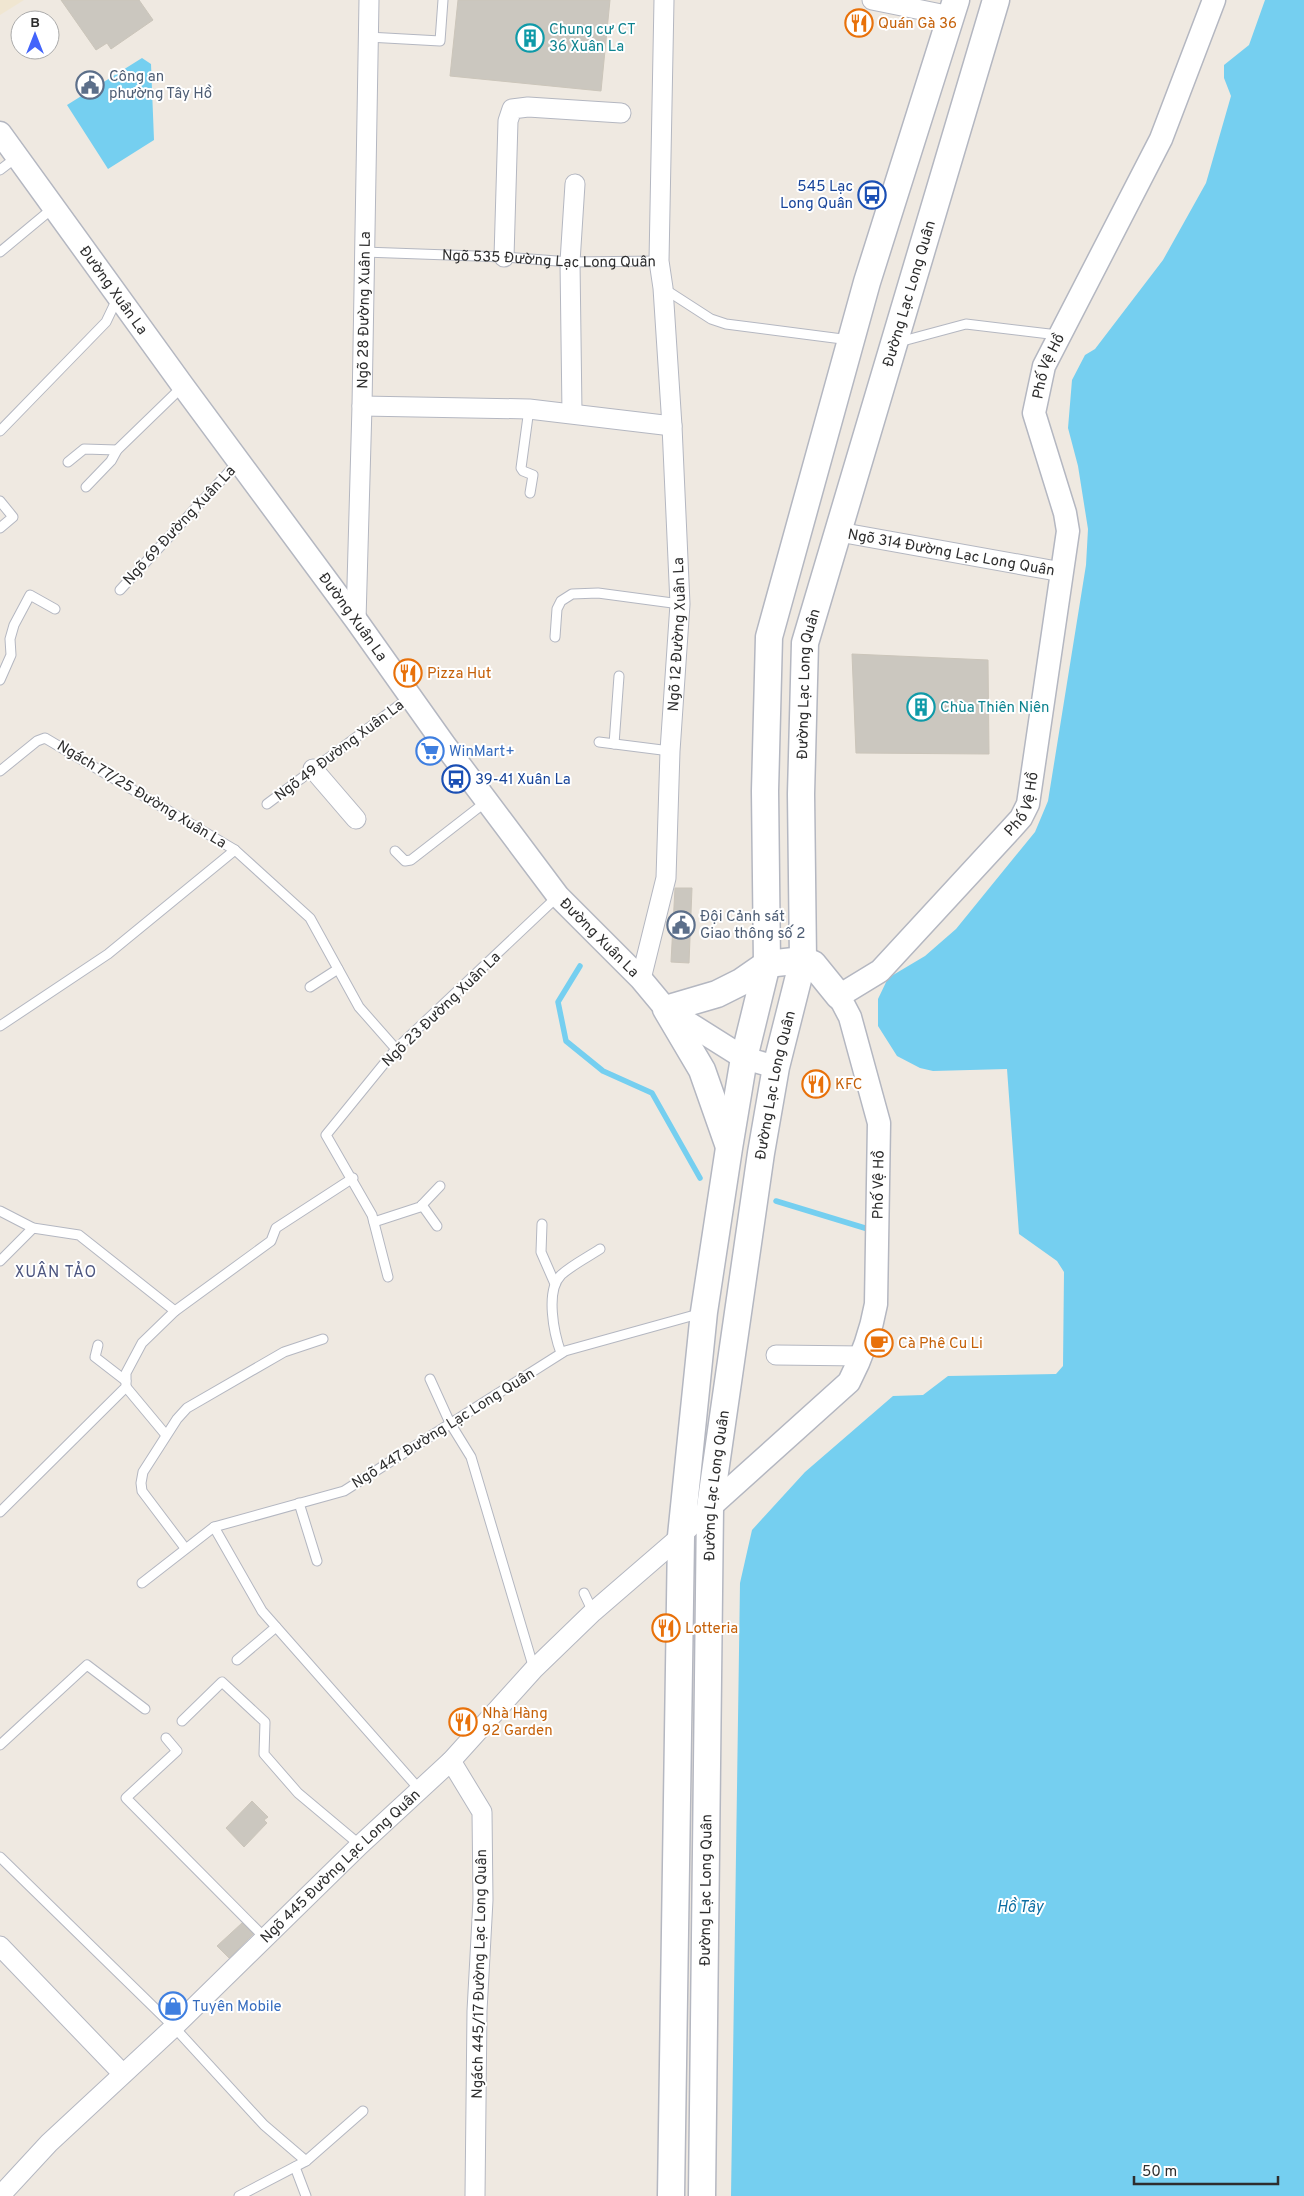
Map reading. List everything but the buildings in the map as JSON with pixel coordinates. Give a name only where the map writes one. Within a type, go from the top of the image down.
[{"type":"main road","name":"Đường Lạc Long Quân","points":[[702,2196],[710,1507],[758,1172],[776,1067],[803,960],[801,794],[805,643],[896,342],[996,0]]},
{"type":"main road","name":"Đường Lạc Long Quân","points":[[671,2196],[681,1536],[704,1312],[744,1058],[768,964],[765,791],[769,637],[867,282],[953,8]]},
{"type":"main road","points":[[729,1148],[702,1070],[666,1009],[717,994],[741,982],[768,964],[803,960],[813,964],[839,996]]},
{"type":"street","name":"Ngõ 28 Đường Xuân La","points":[[356,620],[362,406],[369,0]]},
{"type":"street","points":[[659,261],[664,0]]},
{"type":"street","points":[[872,0],[953,8]]},
{"type":"street","name":"Phố Vệ Hồ","points":[[710,1507],[849,1382],[862,1356],[872,1326],[876,1304],[878,1123],[850,1017],[839,996],[880,971],[1021,818],[1028,804],[1068,531],[1065,513],[1034,412],[1044,366],[1162,139],[1214,0]]},
{"type":"street","points":[[504,257],[508,121],[512,109],[528,107],[621,113]]},
{"type":"street","name":"Đường Xuân La","points":[[0,133],[8,164],[53,208],[558,896],[641,979],[666,1009],[744,1058],[776,1067]]},
{"type":"street","points":[[572,412],[570,262],[575,184]]},
{"type":"street","name":"Ngõ 535 Đường Lạc Long Quân","points":[[659,261],[663,288]]},
{"type":"street","name":"Ngõ 12 Đường Xuân La","points":[[641,979],[666,878],[670,751],[680,604],[672,426],[663,288]]},
{"type":"street","points":[[362,406],[529,409],[572,412],[672,426]]},
{"type":"street","name":"Ngõ 314 Đường Lạc Long Quân","points":[[839,532],[1062,572]]},
{"type":"street","points":[[313,769],[356,819]]},
{"type":"street","points":[[776,1355],[862,1356]]},
{"type":"street","name":"Ngõ 445 Đường Lạc Long Quân","points":[[2,2195],[49,2143],[174,2027],[360,1845],[451,1760],[534,1669],[593,1612],[681,1536],[710,1507]]},
{"type":"street","name":"Ngách 445/17 Đường Lạc Long Quân","points":[[451,1760],[482,1812],[483,1900],[477,2011],[475,2196]]},
{"type":"street","points":[[0,1946],[123,2074]]},
{"type":"lane","points":[[368,38],[440,41],[443,0]]},
{"type":"lane","points":[[0,252],[53,208]]},
{"type":"lane","name":"Ngõ 535 Đường Lạc Long Quân","points":[[364,252],[504,257],[570,262],[659,261]]},
{"type":"lane","name":"Ngõ 535 Đường Lạc Long Quân","points":[[663,288],[711,319],[726,324],[851,340]]},
{"type":"lane","points":[[0,431],[106,322],[118,296]]},
{"type":"lane","points":[[896,342],[966,324],[1060,335]]},
{"type":"lane","points":[[86,487],[112,461],[116,450],[183,386]]},
{"type":"lane","points":[[529,409],[521,468],[523,471],[533,475],[530,493]]},
{"type":"lane","points":[[68,462],[84,449],[116,450]]},
{"type":"lane","name":"Ngõ 69 Đường Xuân La","points":[[120,590],[239,460]]},
{"type":"lane","points":[[0,501],[13,516],[0,528]]},
{"type":"lane","points":[[555,637],[557,609],[561,601],[572,594],[598,593],[680,604]]},
{"type":"lane","points":[[0,680],[11,655],[10,639],[14,625],[30,595],[55,609]]},
{"type":"lane","points":[[614,744],[619,676]]},
{"type":"lane","name":"Ngõ 49 Đường Xuân La","points":[[268,804],[410,696]]},
{"type":"lane","name":"Ngách 77/25 Đường Xuân La","points":[[0,771],[37,741],[45,738],[235,850]]},
{"type":"lane","points":[[599,742],[670,751]]},
{"type":"lane","points":[[395,851],[406,861],[411,860],[487,801]]},
{"type":"lane","points":[[0,1026],[108,954],[235,850],[310,918],[359,1007],[396,1049]]},
{"type":"lane","name":"Ngõ 23 Đường Xuân La","points":[[388,1277],[374,1222],[353,1178],[326,1135],[396,1049],[558,896]]},
{"type":"lane","points":[[310,987],[338,970]]},
{"type":"lane","points":[[0,1512],[126,1384],[126,1373],[142,1343],[175,1311],[271,1241],[276,1228],[353,1178]]},
{"type":"lane","points":[[374,1222],[422,1205],[440,1186]]},
{"type":"lane","points":[[422,1205],[437,1226]]},
{"type":"lane","points":[[0,1211],[33,1228],[79,1235],[175,1311]]},
{"type":"lane","points":[[542,1224],[541,1252],[555,1284],[554,1334],[561,1353]]},
{"type":"lane","points":[[0,1261],[33,1228]]},
{"type":"lane","points":[[555,1284],[561,1275],[600,1249]]},
{"type":"lane","name":"Ngõ 447 Đường Lạc Long Quân","points":[[142,1583],[214,1527],[344,1491],[561,1353],[704,1312]]},
{"type":"lane","points":[[185,1548],[142,1491],[140,1483],[143,1472],[166,1435],[187,1408],[284,1352],[323,1339]]},
{"type":"lane","points":[[98,1345],[95,1357],[126,1384],[166,1435]]},
{"type":"lane","points":[[430,1379],[450,1423],[471,1457],[534,1669]]},
{"type":"lane","points":[[299,1503],[317,1561]]},
{"type":"lane","points":[[214,1527],[262,1611],[420,1790]]},
{"type":"lane","points":[[584,1593],[593,1612]]},
{"type":"lane","points":[[237,1660],[276,1626]]},
{"type":"lane","points":[[0,1745],[87,1665],[145,1710]]},
{"type":"lane","points":[[182,1721],[222,1682],[265,1722],[264,1754],[298,1793],[360,1845]]},
{"type":"lane","points":[[166,1738],[177,1751],[126,1798],[265,1938]]},
{"type":"lane","points":[[0,1856],[174,2027],[264,2125],[306,2161]]},
{"type":"lane","points":[[239,2196],[306,2161],[363,2111]]},
{"type":"lane","points":[[295,2167],[306,2196]]},
{"type":"shaded area","points":[[0,0],[24,0],[0,15]]},
{"type":"water","name":"Hồ Tây","points":[[1265,0],[1304,0],[1304,2196],[731,2196],[740,1583],[752,1530],[805,1472],[893,1396],[923,1395],[948,1376],[1056,1374],[1063,1366],[1064,1272],[1057,1261],[1019,1234],[1007,1069],[933,1071],[920,1068],[897,1056],[878,1026],[878,999],[888,978],[925,956],[956,929],[1035,832],[1048,801],[1086,565],[1088,529],[1078,466],[1068,428],[1072,380],[1085,355],[1095,349],[1163,260],[1206,183],[1231,96],[1224,78],[1224,65],[1249,45]]},
{"type":"water","points":[[142,58],[151,64],[154,140],[108,169],[67,105]]},
{"type":"waterway","points":[[580,966],[558,1002],[566,1041],[603,1071],[652,1093],[700,1178]]},
{"type":"waterway","points":[[776,1201],[868,1229]]},
{"type":"place","name":"Quán Gà 36","points":[[859,23]]},
{"type":"place","name":"Chung cư CT 36 Xuân La","points":[[530,38]]},
{"type":"place","name":"Công an phường Tây Hồ","points":[[90,85]]},
{"type":"place","name":"545 Lạc Long Quân","points":[[872,195]]},
{"type":"place","name":"Pizza Hut","points":[[408,673]]},
{"type":"place","name":"Chùa Thiên Niên","points":[[921,707]]},
{"type":"place","name":"WinMart+","points":[[430,751]]},
{"type":"place","name":"39-41 Xuân La","points":[[456,779]]},
{"type":"place","name":"Đội Cảnh sát Giao thông số 2","points":[[681,925]]},
{"type":"place","name":"KFC","points":[[816,1084]]},
{"type":"place","name":"Cà Phê Cu Li","points":[[879,1343]]},
{"type":"place","name":"Lotteria","points":[[666,1628]]},
{"type":"place","name":"Nhà Hàng 92 Garden","points":[[463,1722]]},
{"type":"place","name":"Tuyên Mobile","points":[[173,2006]]},
{"type":"district","name":"XUÂN TẢO","points":[[56,1271]]}]
